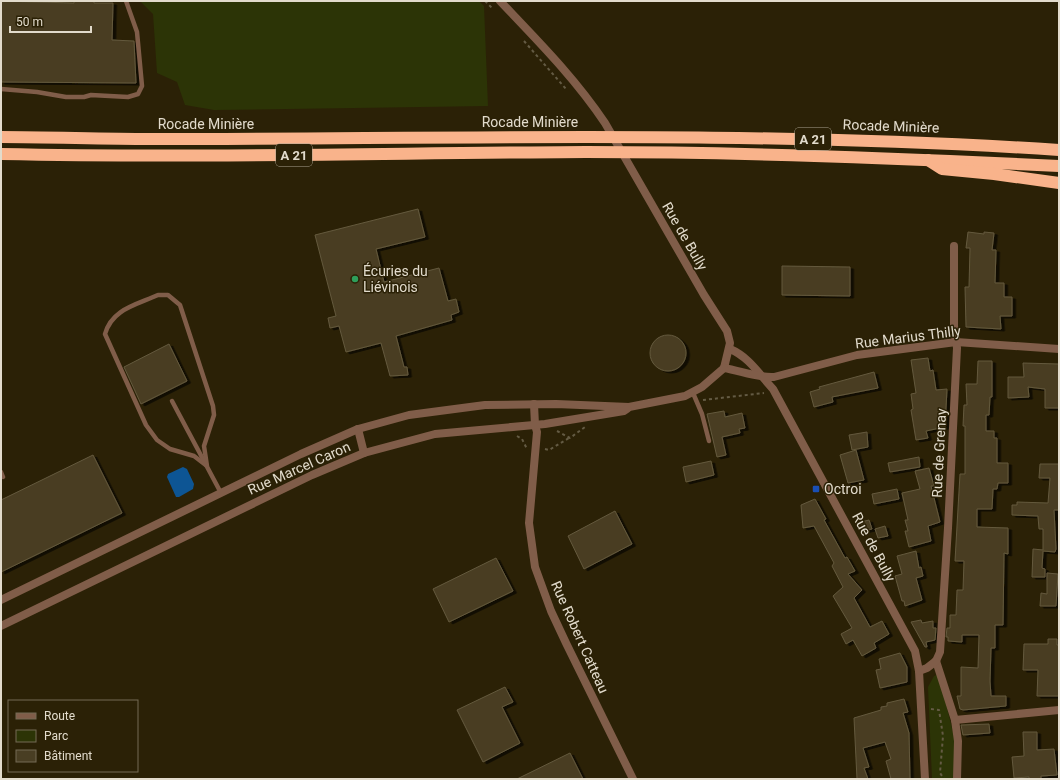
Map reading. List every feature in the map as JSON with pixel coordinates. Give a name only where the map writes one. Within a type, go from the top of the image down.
[{"type":"highway","name":"Rocade Minière","points":[[1,137],[147,139],[584,136],[831,139],[969,144],[1059,150]]},
{"type":"highway","points":[[969,144],[1059,142]]},
{"type":"highway","name":"A 21","points":[[1,154],[145,156],[587,152],[927,159],[1059,166]]},
{"type":"highway","points":[[927,159],[942,169],[994,174],[1059,183]]},
{"type":"street","name":"Rue de Bully","points":[[500,1],[589,98],[605,123],[704,295],[727,331],[730,348],[740,353],[753,364],[773,389],[915,651],[919,671],[925,779]]},
{"type":"street","name":"Rue de Grenay","points":[[936,661],[940,652],[948,528],[956,342],[954,326],[954,246]]},
{"type":"street","name":"Rue Marius Thilly","points":[[763,378],[782,375],[857,356],[956,342],[1059,349]]},
{"type":"street","points":[[730,348],[724,368],[750,373],[763,378]]},
{"type":"street","name":"Rue Marcel Caron","points":[[1,600],[318,446],[358,429],[409,415],[485,405],[534,404],[629,407],[667,400],[693,393],[709,382],[724,368]]},
{"type":"street","name":"Rue Robert Catteau","points":[[534,404],[535,425],[537,432],[529,523],[535,566],[551,611],[633,779]]},
{"type":"street","name":"Rue Marcel Caron","points":[[1,626],[312,475],[364,453],[435,434],[567,421],[624,411],[629,407]]},
{"type":"street","points":[[358,429],[364,453]]},
{"type":"street","points":[[919,671],[927,668],[936,661],[955,720],[958,741],[957,779]]},
{"type":"street","points":[[955,720],[1059,710]]},
{"type":"lane","points":[[1,88],[66,97],[84,97],[91,95],[128,97],[138,94],[142,86],[136,32],[126,1]]},
{"type":"lane","points":[[158,295],[168,295],[180,304],[213,406],[214,414],[204,446],[207,466],[194,456],[170,449],[157,440],[146,425],[105,334],[107,325],[117,313],[158,295]]},
{"type":"lane","points":[[693,393],[702,414],[709,441]]},
{"type":"lane","points":[[172,401],[220,493]]},
{"type":"path","points":[[486,1],[496,12]]},
{"type":"path","points":[[522,39],[569,92]]},
{"type":"path","points":[[510,436],[517,436],[522,439],[526,449],[536,449]]},
{"type":"path","points":[[549,450],[570,438]]},
{"type":"path","points":[[921,709],[939,710],[943,736],[940,773],[944,779]]},
{"type":"green space","points":[[140,1],[479,1],[484,6],[488,106],[214,110],[185,105],[177,82],[157,73],[153,14]]},
{"type":"green space","points":[[939,674],[955,741],[955,779],[932,779],[928,687],[934,676]]},
{"type":"water","points":[[183,467],[187,469],[194,484],[193,489],[179,497],[176,497],[167,477],[168,474]]},
{"type":"building","points":[[1,1],[74,3],[74,1],[94,1],[94,3],[113,3],[112,40],[134,41],[136,83],[1,82]]},
{"type":"building","points":[[418,209],[425,237],[376,249],[384,282],[439,268],[448,301],[456,299],[459,312],[451,315],[452,320],[396,336],[404,367],[407,367],[408,375],[390,376],[381,343],[346,352],[339,326],[330,328],[328,318],[336,316],[315,235]]},
{"type":"building","points":[[968,232],[984,234],[984,232],[994,233],[992,250],[996,250],[995,283],[1004,283],[1004,297],[1012,297],[1012,316],[1000,316],[1001,329],[966,327],[965,287],[969,287],[970,248],[966,248]]},
{"type":"building","points":[[782,266],[850,267],[850,296],[782,295]]},
{"type":"building","points":[[668,335],[678,338],[683,343],[686,353],[683,363],[678,368],[668,371],[658,368],[653,363],[650,353],[653,343],[658,338]]},
{"type":"building","points":[[169,344],[187,381],[141,404],[124,367]]},
{"type":"building","points":[[928,358],[930,371],[933,370],[936,390],[947,389],[945,427],[926,431],[928,438],[916,440],[911,410],[913,409],[911,394],[916,393],[911,360]]},
{"type":"building","points":[[978,361],[992,361],[992,397],[990,397],[989,415],[986,415],[986,431],[994,431],[994,438],[997,438],[997,463],[1008,463],[1008,483],[998,483],[997,489],[993,489],[992,509],[977,509],[977,527],[1008,528],[1008,554],[1004,553],[1003,625],[995,625],[995,648],[991,648],[990,681],[991,696],[1006,696],[1006,706],[963,710],[960,709],[957,696],[961,696],[961,667],[978,668],[979,635],[962,635],[962,642],[948,641],[948,637],[946,637],[947,628],[950,628],[950,615],[956,615],[957,590],[963,590],[964,561],[955,561],[960,474],[965,474],[965,426],[963,426],[964,405],[967,405],[966,384],[977,384]]},
{"type":"building","points":[[1023,363],[1059,364],[1059,408],[1045,408],[1045,389],[1028,387],[1029,397],[1008,398],[1008,377],[1024,377]]},
{"type":"building","points":[[874,372],[878,388],[832,397],[833,402],[814,407],[810,392],[820,389],[819,387]]},
{"type":"building","points":[[724,411],[725,417],[742,413],[745,428],[739,429],[740,433],[722,437],[726,455],[717,457],[707,414]]},
{"type":"building","points":[[867,432],[868,447],[852,450],[849,435]]},
{"type":"building","points":[[856,450],[864,480],[848,483],[840,455]]},
{"type":"building","points":[[93,455],[122,513],[1,572],[1,500]]},
{"type":"building","points":[[919,457],[920,467],[890,472],[888,463]]},
{"type":"building","points":[[711,461],[714,475],[686,482],[683,467]]},
{"type":"building","points":[[1040,464],[1059,464],[1059,510],[1054,510],[1055,552],[1043,551],[1042,568],[1045,569],[1045,577],[1032,577],[1033,549],[1043,550],[1043,529],[1039,529],[1038,516],[1012,515],[1012,505],[1017,505],[1017,502],[1048,503],[1050,478],[1039,478]]},
{"type":"building","points":[[929,468],[934,486],[931,486],[940,522],[928,526],[931,541],[909,547],[905,531],[908,531],[905,520],[908,520],[902,493],[920,489],[915,471]]},
{"type":"building","points":[[897,489],[899,499],[874,504],[872,494]]},
{"type":"building","points":[[815,499],[826,519],[824,520],[845,558],[847,557],[855,571],[848,574],[862,590],[854,598],[870,627],[882,621],[889,634],[874,643],[876,648],[862,656],[853,640],[846,644],[841,634],[852,628],[833,596],[843,587],[832,566],[834,563],[814,526],[803,528],[801,505]]},
{"type":"building","points":[[615,511],[632,544],[584,569],[568,536]]},
{"type":"building","points":[[869,520],[872,529],[863,531],[861,522]]},
{"type":"building","points":[[885,526],[888,536],[878,538],[875,529]]},
{"type":"building","points":[[916,551],[919,568],[921,567],[923,576],[916,578],[922,600],[905,606],[904,601],[902,601],[895,576],[902,574],[897,556]]},
{"type":"building","points":[[496,558],[513,591],[449,622],[433,589]]},
{"type":"building","points":[[1047,573],[1058,574],[1056,606],[1040,606],[1041,593],[1047,594]]},
{"type":"building","points":[[921,620],[922,623],[933,621],[933,628],[936,628],[935,640],[926,642],[927,647],[925,647],[911,622]]},
{"type":"building","points":[[1048,639],[1057,639],[1057,645],[1059,645],[1059,696],[1037,696],[1038,670],[1023,670],[1024,644],[1048,644]]},
{"type":"building","points":[[900,653],[907,667],[907,682],[880,688],[876,670],[881,669],[879,659]]},
{"type":"building","points":[[505,687],[513,702],[502,707],[520,743],[483,762],[457,710]]},
{"type":"building","points":[[904,699],[908,712],[903,713],[909,733],[910,779],[891,779],[886,761],[891,759],[885,742],[863,748],[869,767],[864,768],[868,779],[857,779],[854,718],[881,710],[881,707],[887,706],[887,703]]},
{"type":"building","points":[[989,724],[990,733],[963,735],[961,725]]},
{"type":"building","points":[[1023,732],[1037,732],[1037,750],[1054,749],[1057,775],[1041,776],[1041,779],[1029,779],[1029,777],[1014,778],[1012,757],[1024,756]]},
{"type":"building","points":[[570,753],[583,779],[517,779]]},
{"type":"place","name":"Écuries du Liévinois","points":[[355,279]]},
{"type":"place","name":"Octroi","points":[[816,489]]}]
